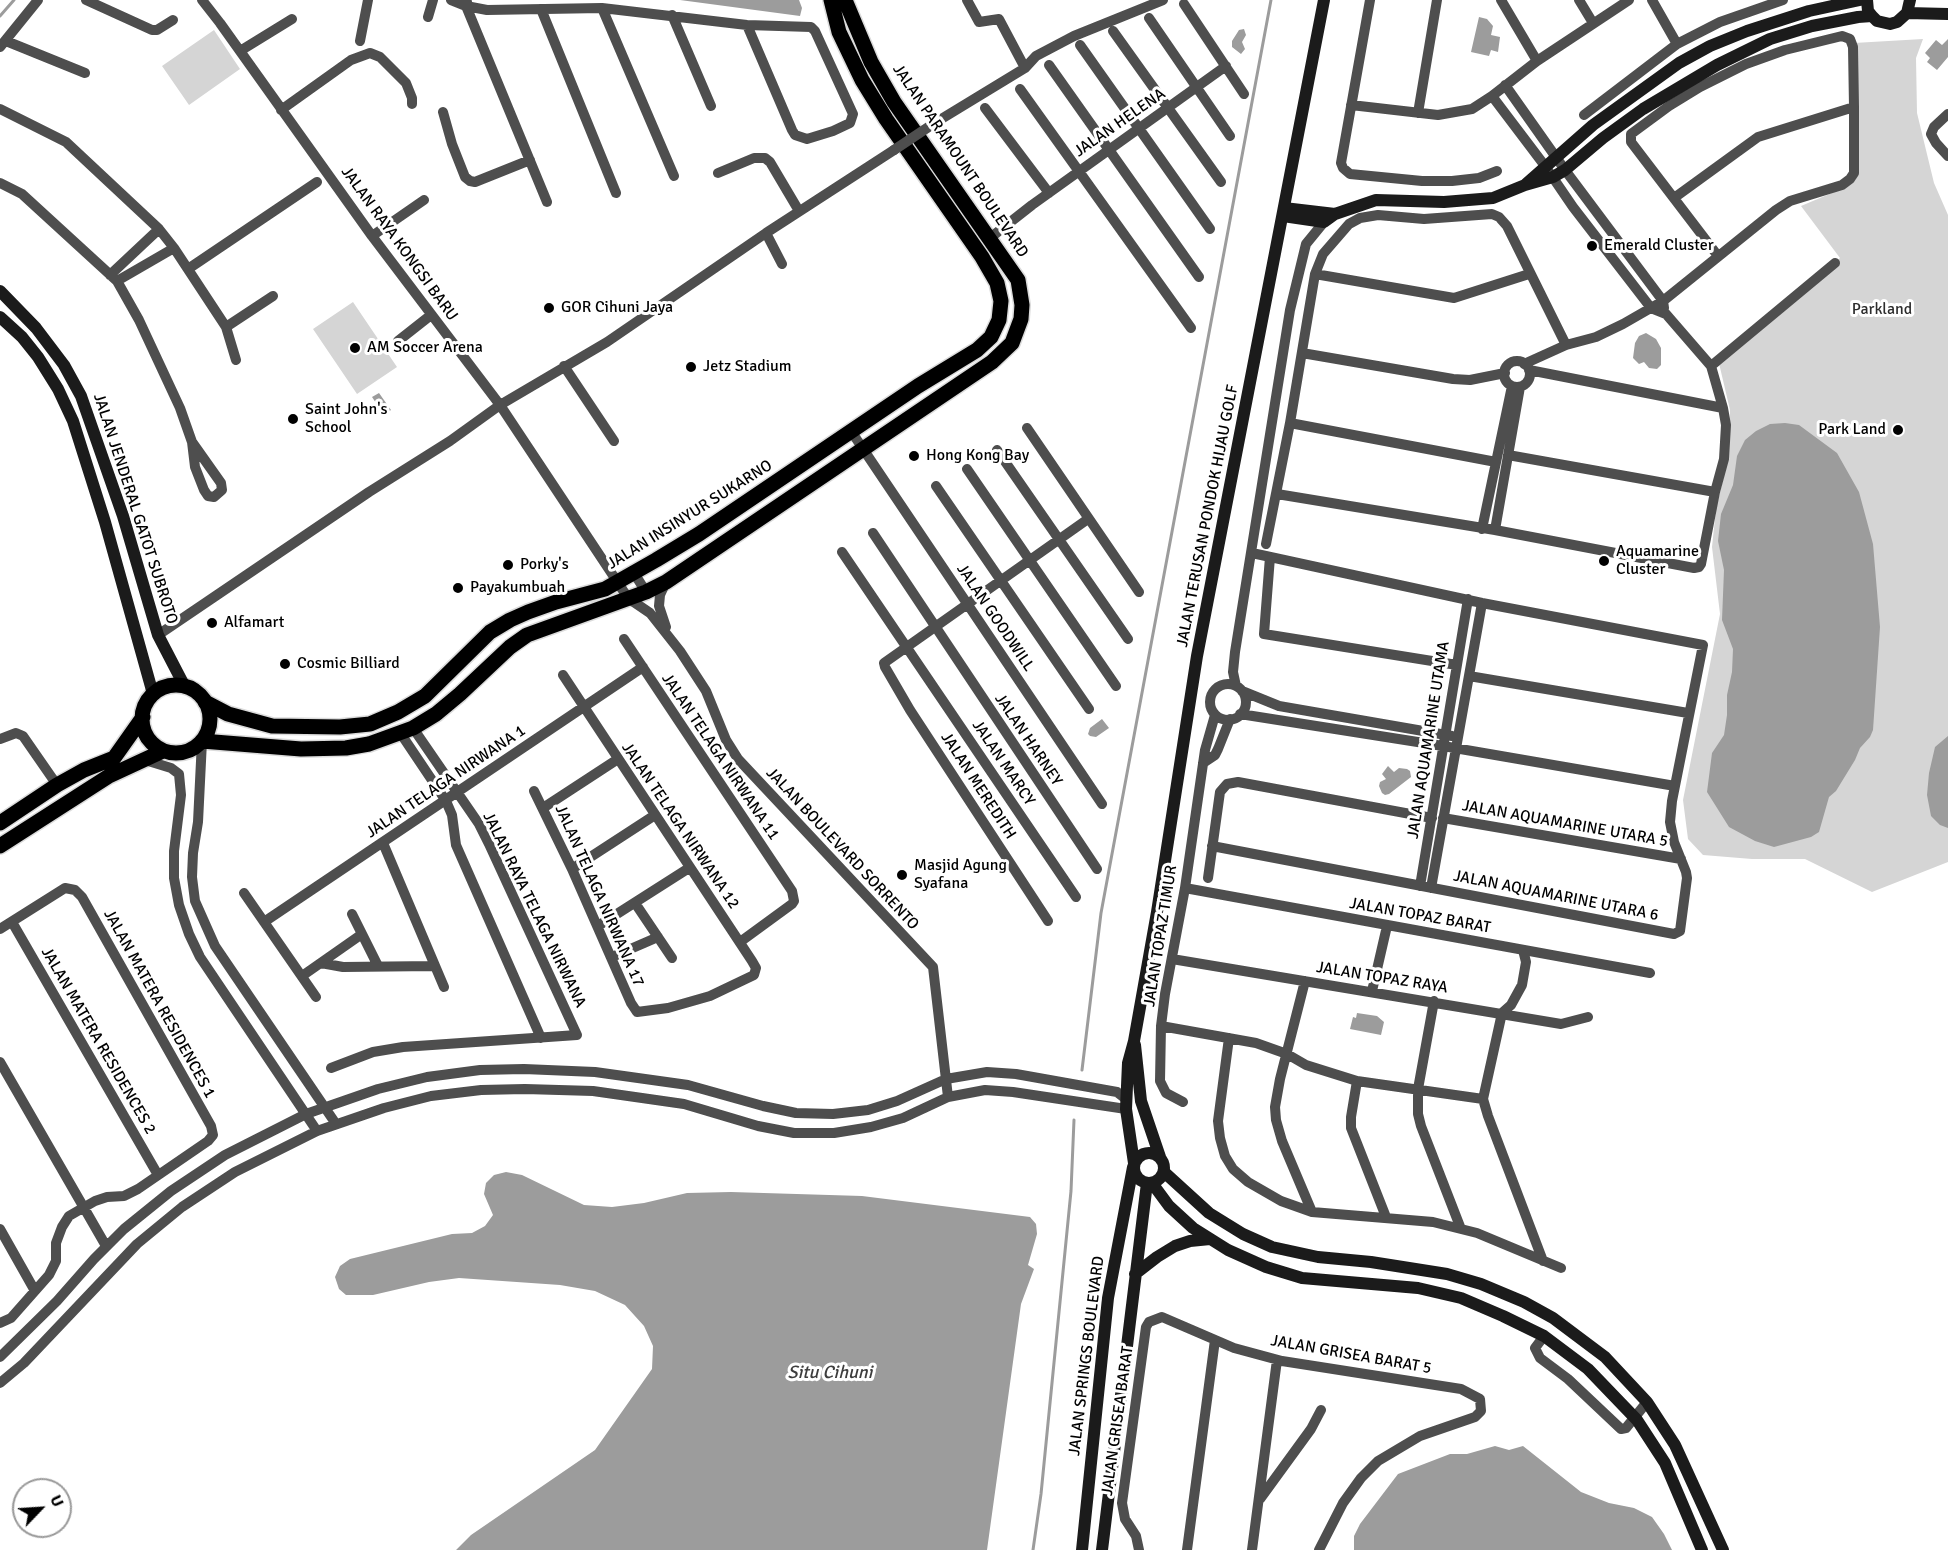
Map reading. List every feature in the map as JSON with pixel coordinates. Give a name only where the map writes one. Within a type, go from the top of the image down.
[{"type":"main road","name":"JALAN INSINYUR SUKARNO","points":[[205,702],[228,714],[272,726],[339,727],[370,724],[398,712],[425,696],[490,632],[510,620],[556,602],[605,589],[634,573],[699,534],[918,386],[977,350],[985,342],[995,330],[999,320],[1001,301],[997,283],[982,257],[886,119],[862,80],[839,32],[831,0]]},
{"type":"main road","name":"JALAN PARAMOUNT BOULEVARD","points":[[845,0],[871,62],[894,102],[1018,280],[1022,305],[1021,319],[1012,343],[1004,353],[863,449]]},
{"type":"main road","name":"JALAN TERUSAN PONDOK HIJAU GOLF","points":[[1133,1165],[1126,1104],[1128,1063],[1157,912],[1197,656],[1324,0]]},
{"type":"main road","points":[[1525,185],[1593,125],[1653,80],[1710,46],[1809,11],[1860,0]]},
{"type":"main road","points":[[1867,0],[1868,11],[1883,24],[1897,22],[1907,13],[1910,0]]},
{"type":"main road","points":[[1907,13],[1948,14]]},
{"type":"main road","points":[[1284,212],[1323,222],[1335,214],[1376,200],[1444,202],[1493,198],[1553,177],[1643,109],[1717,65],[1770,39],[1812,26],[1872,16]]},
{"type":"main road","points":[[1284,212],[1335,214]]},
{"type":"main road","name":"JALAN JENDERAL GATOT SUBROTO","points":[[2,297],[36,328],[64,365],[81,396],[123,516],[158,634],[185,687]]},
{"type":"main road","name":"JALAN JENDERAL GATOT SUBROTO","points":[[0,317],[22,337],[38,357],[58,388],[73,421],[105,522],[153,694]]},
{"type":"main road","points":[[202,741],[324,749],[346,748],[407,731],[436,714],[510,647],[527,635],[646,592],[666,582],[863,449]]},
{"type":"main road","points":[[753,498],[765,515]]},
{"type":"main road","points":[[105,522],[123,516]]},
{"type":"main road","points":[[0,823],[57,785],[84,770],[114,758],[142,717],[144,708],[153,694],[168,687],[185,687],[193,690],[205,702],[210,718],[202,741],[188,751],[180,753],[163,751],[156,747],[146,733],[142,717]]},
{"type":"main road","points":[[0,846],[110,776],[163,751]]},
{"type":"main road","name":"JALAN TERUSAN PONDOK HIJAU GOLF","points":[[1134,1041],[1139,1089],[1146,1118],[1160,1157]]},
{"type":"main road","points":[[1126,1104],[1146,1118]]},
{"type":"main road","points":[[1702,1550],[1665,1463],[1635,1417],[1588,1369],[1544,1336],[1461,1298],[1418,1288],[1302,1278],[1266,1267],[1228,1250],[1193,1228],[1169,1206],[1150,1183],[1136,1177],[1133,1165],[1138,1156],[1153,1153],[1160,1157],[1168,1176],[1209,1213],[1244,1234],[1272,1247],[1318,1257],[1371,1262],[1448,1274],[1481,1284],[1524,1302],[1553,1318],[1605,1357],[1647,1402],[1675,1445],[1723,1550]]},
{"type":"main road","name":"JALAN SPRINGS BOULEVARD","points":[[1082,1549],[1108,1298],[1133,1165]]},
{"type":"main road","points":[[1150,1183],[1168,1176]]},
{"type":"main road","points":[[1160,1195],[1168,1176]]},
{"type":"main road","points":[[1101,1550],[1135,1274],[1150,1183]]},
{"type":"main road","points":[[1126,1199],[1145,1206]]},
{"type":"main road","points":[[1135,1274],[1175,1246],[1190,1241],[1210,1239]]},
{"type":"street","points":[[38,0],[3,44],[85,73]]},
{"type":"street","points":[[86,0],[152,30],[157,30],[173,20]]},
{"type":"street","name":"JALAN RAYA KONGSI BARU","points":[[202,0],[372,236],[500,405],[628,598]]},
{"type":"street","points":[[360,41],[368,0]]},
{"type":"street","points":[[428,17],[433,0]]},
{"type":"street","points":[[451,0],[487,10],[602,8],[747,25],[814,29],[853,118],[848,126],[807,139],[799,137],[792,130],[747,25]]},
{"type":"street","points":[[967,0],[979,22],[999,19],[1025,68]]},
{"type":"street","points":[[158,634],[369,492],[450,441],[500,405],[607,342],[799,211],[933,124],[1025,68],[1036,56],[1074,36],[1163,0]]},
{"type":"street","points":[[1370,0],[1341,163],[1343,168],[1350,174],[1422,181],[1479,178],[1497,171]]},
{"type":"street","points":[[1418,113],[1437,0]]},
{"type":"street","points":[[1501,0],[1537,61]]},
{"type":"street","points":[[1580,0],[1593,23]]},
{"type":"street","points":[[1351,105],[1438,115],[1473,109],[1537,61],[1629,0]]},
{"type":"street","points":[[1652,0],[1677,44]]},
{"type":"street","points":[[1584,115],[1677,44],[1720,22],[1784,0]]},
{"type":"street","points":[[467,3],[547,202]]},
{"type":"street","points":[[1184,4],[1244,94]]},
{"type":"street","points":[[602,8],[674,176]]},
{"type":"street","points":[[541,9],[616,193]]},
{"type":"street","points":[[672,15],[711,106]]},
{"type":"street","points":[[1149,18],[1230,136]]},
{"type":"street","points":[[240,51],[292,19]]},
{"type":"street","points":[[1113,31],[1221,182]]},
{"type":"street","points":[[1527,367],[1566,345],[1596,337],[1651,308],[1663,301],[1776,210],[1791,201],[1842,184],[1850,179],[1854,173],[1853,43],[1842,36],[1785,50],[1755,61],[1700,87],[1669,106],[1630,137],[1631,142],[1718,256]]},
{"type":"street","points":[[1080,45],[1210,229]]},
{"type":"street","points":[[281,110],[351,60],[370,53],[381,57],[406,83],[412,104]]},
{"type":"street","points":[[1049,65],[1199,277]]},
{"type":"street","name":"JALAN HELENA","points":[[990,238],[1032,205],[1226,66]]},
{"type":"street","points":[[1505,85],[1663,301],[1666,314]]},
{"type":"street","points":[[1020,89],[1191,328]]},
{"type":"street","points":[[1277,494],[1495,530],[1694,568],[1701,564],[1724,459],[1726,425],[1711,366],[1666,314],[1651,308],[1573,207],[1492,96]]},
{"type":"street","points":[[1674,198],[1758,136],[1854,107]]},
{"type":"street","points":[[985,108],[1049,193]]},
{"type":"street","points":[[0,109],[66,142],[159,229],[226,327],[236,360]]},
{"type":"street","points":[[443,112],[452,144],[465,177],[470,181],[475,182],[530,160]]},
{"type":"street","points":[[1948,114],[1934,127],[1931,134],[1948,156]]},
{"type":"street","points":[[718,173],[754,158],[765,158],[770,162],[799,211]]},
{"type":"street","points":[[188,269],[316,182]]},
{"type":"street","points":[[0,183],[22,194],[114,278],[148,339],[180,408],[192,442]]},
{"type":"street","points":[[372,236],[424,200]]},
{"type":"street","points":[[1266,543],[1290,423],[1315,274],[1323,254],[1349,224],[1360,218],[1378,215],[1424,219],[1492,214],[1499,217],[1507,226],[1566,345]]},
{"type":"street","points":[[1203,763],[1218,749],[1235,716],[1245,703],[1234,687],[1233,672],[1280,366],[1297,277],[1306,244],[1323,222]]},
{"type":"street","points":[[114,278],[159,229]]},
{"type":"street","points":[[766,233],[782,264]]},
{"type":"street","points":[[114,278],[174,248]]},
{"type":"street","points":[[1711,366],[1835,263]]},
{"type":"street","points":[[1315,274],[1454,298],[1529,273]]},
{"type":"street","points":[[226,327],[273,296]]},
{"type":"street","points":[[398,341],[431,315]]},
{"type":"street","points":[[1302,353],[1470,380],[1504,373],[1510,364],[1517,362],[1527,367],[1723,408]]},
{"type":"street","points":[[564,366],[614,441]]},
{"type":"street","points":[[1504,373],[1506,381],[1516,386],[1527,382],[1527,367]]},
{"type":"street","points":[[1495,530],[1508,455],[1516,386]]},
{"type":"street","points":[[1482,529],[1496,462],[1516,386]]},
{"type":"street","points":[[1290,423],[1496,462]]},
{"type":"street","points":[[1027,428],[1139,592]]},
{"type":"street","name":"JALAN GOODWILL","points":[[851,431],[1102,804]]},
{"type":"street","points":[[997,450],[1128,639]]},
{"type":"street","points":[[1508,455],[1715,492]]},
{"type":"street","points":[[967,469],[1116,686]]},
{"type":"street","points":[[936,486],[1089,709]]},
{"type":"street","points":[[906,647],[1088,519]]},
{"type":"street","name":"JALAN HARNEY","points":[[873,532],[1097,869]]},
{"type":"street","name":"JALAN MARCY","points":[[842,552],[1076,897]]},
{"type":"street","points":[[1252,553],[1482,603],[1703,645],[1670,822],[1674,842],[1682,860]]},
{"type":"street","points":[[1270,557],[1263,632],[1265,634],[1457,665]]},
{"type":"street","points":[[634,573],[646,592]]},
{"type":"street","name":"JALAN BOULEVARD SORRENTO","points":[[666,582],[660,595],[659,606],[669,636]]},
{"type":"street","name":"JALAN BOULEVARD SORRENTO","points":[[628,598],[650,613],[669,636],[706,691],[726,740],[738,759],[933,967],[948,1096]]},
{"type":"street","name":"JALAN AQUAMARINE UTAMA","points":[[1426,887],[1437,818],[1444,741],[1468,599]]},
{"type":"street","name":"JALAN AQUAMARINE UTAMA","points":[[1437,818],[1457,743],[1482,603]]},
{"type":"street","name":"JALAN TELAGA NIRWANA 11","points":[[624,639],[792,891],[794,901],[792,904],[740,942]]},
{"type":"street","name":"JALAN MEREDITH","points":[[906,647],[887,660],[884,663],[885,667],[910,710],[1048,921]]},
{"type":"street","name":"JALAN TELAGA NIRWANA 1","points":[[264,922],[643,668]]},
{"type":"street","name":"JALAN TELAGA NIRWANA 12","points":[[563,675],[740,942],[756,972],[748,979],[710,996],[668,1008],[638,1012]]},
{"type":"street","points":[[1469,676],[1689,713]]},
{"type":"street","points":[[1444,741],[1279,706],[1234,687],[1219,686],[1211,695],[1211,707],[1215,715],[1457,743],[1675,786]]},
{"type":"street","name":"JALAN TOPAZ TIMUR","points":[[1183,1102],[1166,1093],[1160,1081],[1161,1026],[1185,888],[1204,750],[1215,715]]},
{"type":"street","points":[[332,1068],[373,1052],[403,1047],[541,1038],[456,845],[452,815],[446,801],[431,780],[407,731]]},
{"type":"street","name":"JALAN RAYA TELAGA NIRWANA","points":[[407,731],[442,771],[479,824],[577,1035],[541,1038]]},
{"type":"street","points":[[0,739],[8,734],[16,733],[23,736],[57,785]]},
{"type":"street","points":[[202,741],[198,822],[193,853],[192,877],[195,901],[204,925],[228,966],[336,1124]]},
{"type":"street","points":[[543,808],[618,759]]},
{"type":"street","points":[[145,760],[171,768],[179,774],[181,795],[174,851],[174,878],[179,905],[189,934],[200,957],[317,1131]]},
{"type":"street","name":"JALAN AQUAMARINE UTARA 5","points":[[1212,846],[1220,792],[1229,783],[1238,782],[1682,860]]},
{"type":"street","name":"JALAN TELAGA NIRWANA 17","points":[[534,791],[572,869],[631,1003],[638,1012]]},
{"type":"street","points":[[572,869],[655,815]]},
{"type":"street","points":[[383,843],[444,987]]},
{"type":"street","points":[[1209,878],[1212,846]]},
{"type":"street","name":"JALAN AQUAMARINE UTARA 6","points":[[1212,846],[1676,934],[1680,931],[1687,878],[1682,860]]},
{"type":"street","points":[[598,926],[689,868]]},
{"type":"street","name":"JALAN MATERA RESIDENCES 1","points":[[12,922],[65,888],[75,890],[82,897],[211,1126],[213,1135],[208,1141],[158,1175]]},
{"type":"street","name":"JALAN TOPAZ BARAT","points":[[1185,888],[1650,973]]},
{"type":"street","points":[[244,893],[316,997]]},
{"type":"street","points":[[635,903],[672,958]]},
{"type":"street","points":[[352,914],[378,966]]},
{"type":"street","points":[[0,929],[12,922]]},
{"type":"street","name":"JALAN MATERA RESIDENCES 2","points":[[12,922],[158,1175]]},
{"type":"street","points":[[1372,991],[1386,926]]},
{"type":"street","points":[[302,976],[362,934]]},
{"type":"street","points":[[612,957],[658,937]]},
{"type":"street","points":[[1523,950],[1526,962],[1522,985],[1511,1005],[1502,1013],[1483,1099],[1543,1261]]},
{"type":"street","name":"JALAN TOPAZ RAYA","points":[[1172,959],[1561,1024],[1588,1017]]},
{"type":"street","points":[[321,963],[343,967],[435,966]]},
{"type":"street","points":[[213,976],[228,966]]},
{"type":"street","points":[[1305,981],[1277,1093],[1276,1120],[1282,1141],[1312,1212]]},
{"type":"street","points":[[1434,1001],[1418,1089],[1418,1114],[1420,1126],[1461,1229]]},
{"type":"street","points":[[1161,1026],[1256,1043],[1287,1054],[1306,1065],[1357,1081],[1483,1099]]},
{"type":"street","points":[[1229,1038],[1218,1121],[1225,1156],[1233,1169],[1248,1182],[1281,1201],[1312,1212],[1433,1222],[1498,1242],[1561,1268]]},
{"type":"street","points":[[0,1062],[106,1246]]},
{"type":"street","points":[[0,1358],[124,1229],[171,1191],[225,1155],[325,1106],[378,1089],[427,1077],[480,1070],[594,1072],[688,1085],[796,1113],[833,1114],[868,1110],[897,1101],[946,1079],[987,1072],[1016,1074],[1117,1092],[1126,1104]]},
{"type":"street","points":[[565,1090],[567,1071]]},
{"type":"street","points":[[649,1099],[652,1079]]},
{"type":"street","points":[[1357,1081],[1351,1117],[1352,1128],[1386,1218]]},
{"type":"street","points":[[0,1383],[24,1364],[64,1323],[108,1272],[137,1244],[183,1207],[235,1172],[317,1131],[384,1108],[431,1096],[482,1090],[593,1091],[684,1104],[758,1126],[794,1133],[834,1133],[871,1127],[903,1118],[948,1096],[984,1090],[1126,1104]]},
{"type":"street","points":[[806,1133],[808,1113]]},
{"type":"street","points":[[225,1155],[235,1172]]},
{"type":"street","points":[[0,1323],[11,1318],[49,1275],[56,1261],[56,1243],[69,1216],[107,1197],[124,1196],[158,1175]]},
{"type":"street","points":[[0,1229],[35,1291]]},
{"type":"street","points":[[94,1259],[108,1272]]},
{"type":"street","name":"JALAN GRISEA BARAT 5","points":[[1146,1328],[1149,1322],[1162,1317],[1234,1348],[1277,1360],[1461,1389],[1480,1399],[1481,1411],[1475,1417],[1420,1436],[1378,1461],[1361,1478],[1343,1503],[1319,1550]]},
{"type":"street","name":"JALAN GRISEA BARAT","points":[[1139,1550],[1136,1536],[1125,1519],[1122,1503],[1146,1328]]},
{"type":"street","points":[[1544,1336],[1535,1348],[1540,1358],[1574,1384],[1621,1429],[1626,1428],[1647,1402]]},
{"type":"street","points":[[1187,1550],[1215,1340]]},
{"type":"street","points":[[1252,1550],[1277,1360]]},
{"type":"street","points":[[1258,1500],[1311,1429],[1321,1410]]},
{"type":"street","points":[[1082,1549],[1096,1550]]},
{"type":"green space","points":[[214,30],[240,69],[189,105],[162,66]]},
{"type":"green space","name":"Parkland","points":[[1923,39],[1916,58],[1917,113],[1934,183],[1948,215],[1948,862],[1872,892],[1805,859],[1752,859],[1703,855],[1688,839],[1683,800],[1720,614],[1712,547],[1716,509],[1729,455],[1730,410],[1718,359],[1840,258],[1801,206],[1846,187],[1856,179],[1854,43]]},
{"type":"green space","name":"AM Soccer Arena","points":[[353,302],[397,367],[357,394],[313,329]]},
{"type":"water","points":[[680,0],[799,0],[802,8],[800,16]]},
{"type":"water","points":[[1479,17],[1487,19],[1493,26],[1491,35],[1500,37],[1498,52],[1491,50],[1489,56],[1471,52]]},
{"type":"water","points":[[1244,29],[1246,35],[1242,42],[1245,49],[1241,54],[1232,47],[1232,41],[1239,30]]},
{"type":"water","points":[[1948,39],[1948,57],[1937,70],[1927,62],[1930,58],[1925,53],[1936,40],[1942,45]]},
{"type":"water","points":[[1646,333],[1656,339],[1661,348],[1661,365],[1657,369],[1649,368],[1644,362],[1639,364],[1633,358],[1635,343],[1639,336]]},
{"type":"water","points":[[379,393],[391,410],[384,415],[372,397]]},
{"type":"water","points":[[1770,424],[1799,425],[1837,453],[1859,492],[1873,544],[1880,627],[1873,730],[1870,737],[1860,748],[1836,791],[1829,797],[1819,832],[1811,837],[1774,847],[1755,841],[1729,827],[1707,792],[1712,753],[1724,735],[1727,695],[1732,672],[1733,649],[1722,620],[1724,570],[1718,541],[1721,514],[1733,485],[1737,456],[1745,440]]},
{"type":"water","points":[[1102,719],[1109,728],[1096,737],[1090,736],[1088,734],[1090,728]]},
{"type":"water","points":[[1948,736],[1948,828],[1940,825],[1931,816],[1927,795],[1935,747]]},
{"type":"water","points":[[1388,766],[1394,772],[1399,768],[1407,769],[1411,777],[1385,795],[1379,786],[1380,782],[1386,779],[1382,774]]},
{"type":"water","points":[[1357,1013],[1377,1016],[1384,1022],[1381,1035],[1350,1029],[1353,1017],[1356,1018]]},
{"type":"water","name":"Situ Cihuni","points":[[506,1172],[522,1175],[584,1205],[612,1207],[644,1203],[687,1193],[731,1192],[862,1196],[1030,1217],[1036,1224],[1037,1234],[1028,1265],[1034,1269],[1021,1304],[987,1550],[456,1550],[471,1535],[595,1450],[652,1369],[653,1346],[644,1326],[625,1305],[595,1291],[560,1285],[459,1278],[429,1282],[373,1295],[346,1295],[339,1289],[335,1277],[340,1266],[350,1259],[452,1234],[472,1233],[485,1226],[493,1215],[484,1194],[486,1183],[494,1175]]},
{"type":"water","points":[[1495,1446],[1509,1450],[1523,1446],[1581,1492],[1609,1503],[1634,1508],[1652,1517],[1672,1550],[1354,1550],[1354,1536],[1360,1524],[1398,1474],[1450,1454],[1467,1454]]},
{"type":"waterway","points":[[0,16],[14,0]]},
{"type":"waterway","points":[[1082,1070],[1101,913],[1271,0]]},
{"type":"waterway","points":[[1033,1550],[1041,1494],[1071,1191],[1074,1120]]},
{"type":"place","name":"Emerald Cluster","points":[[1592,246]]},
{"type":"place","name":"GOR Cihuni Jaya","points":[[549,308]]},
{"type":"place","name":"AM Soccer Arena","points":[[355,348]]},
{"type":"place","name":"Jetz Stadium","points":[[691,367]]},
{"type":"place","name":"Saint John's School","points":[[293,419]]},
{"type":"place","name":"Park Land","points":[[1898,430]]},
{"type":"place","name":"Hong Kong Bay","points":[[914,456]]},
{"type":"place","name":"Aquamarine Cluster","points":[[1604,561]]},
{"type":"place","name":"Porky's","points":[[508,565]]},
{"type":"place","name":"Payakumbuah","points":[[458,588]]},
{"type":"place","name":"Alfamart","points":[[212,623]]},
{"type":"place","name":"Cosmic Billiard","points":[[285,664]]},
{"type":"place","name":"Masjid Agung Syafana","points":[[902,875]]}]
